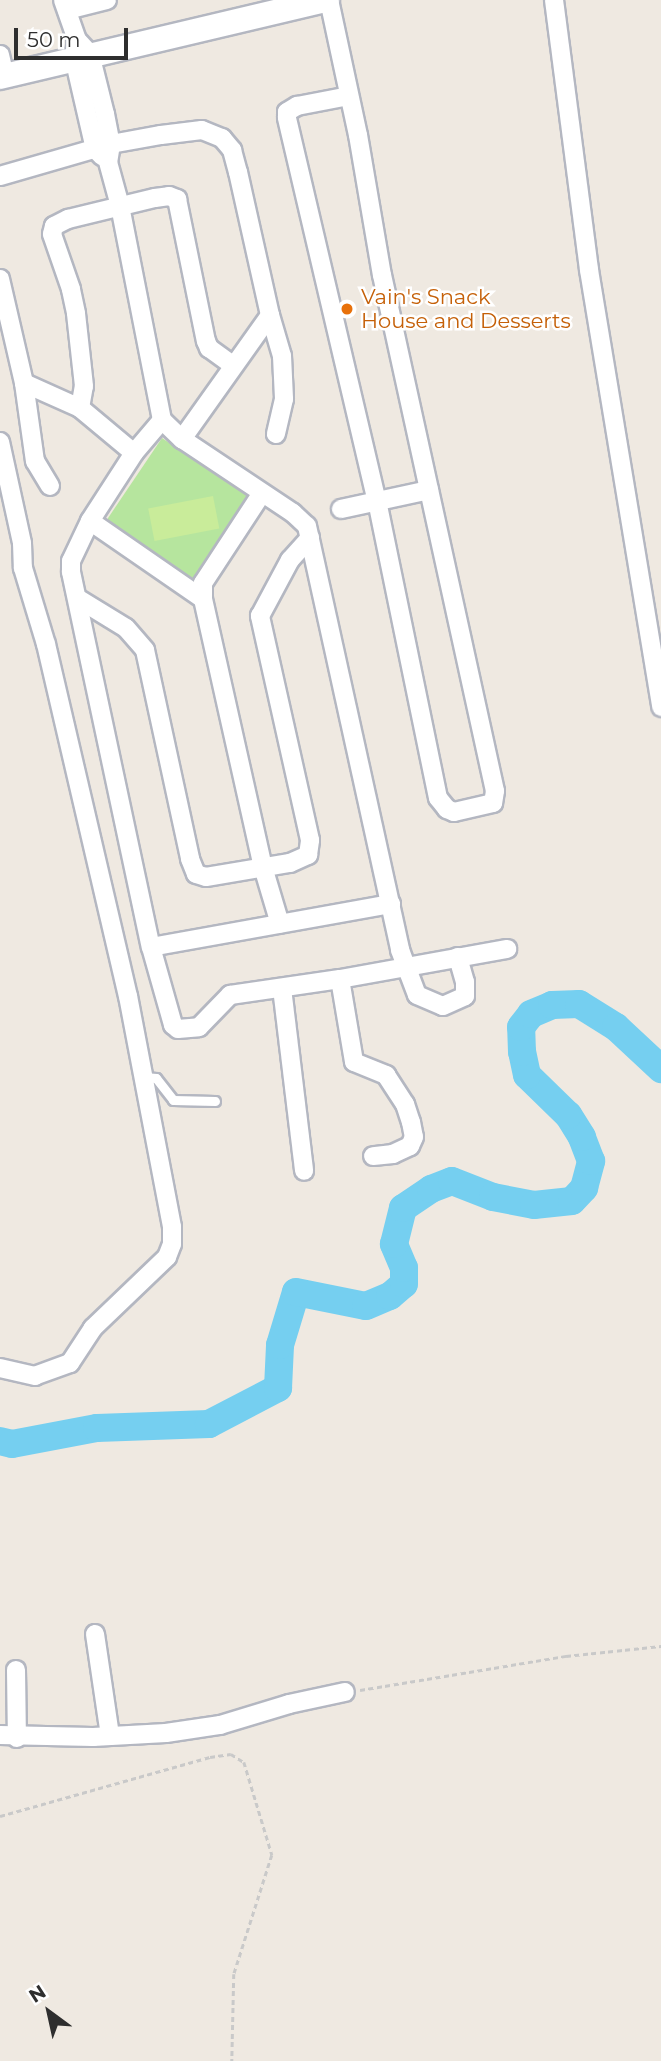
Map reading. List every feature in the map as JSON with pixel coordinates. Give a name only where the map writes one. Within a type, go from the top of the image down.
[{"type":"main road","points":[[2,69],[328,0]]},
{"type":"street","points":[[107,0],[65,5],[80,51],[104,152],[120,205],[162,419],[182,439],[302,519],[310,538],[406,968],[417,995],[435,1004],[452,1004],[460,1000],[466,992],[458,957]]},
{"type":"street","points":[[328,0],[349,96],[382,275],[496,798],[493,803],[454,812],[447,809],[438,798],[377,502],[287,117],[290,109],[297,106],[349,96]]},
{"type":"street","points":[[554,0],[589,270],[661,707]]},
{"type":"street","points":[[0,176],[190,130],[202,130],[222,138],[232,150],[282,356],[284,399],[276,434]]},
{"type":"street","points":[[80,408],[83,386],[76,313],[71,289],[52,234],[59,222],[120,205],[162,197],[177,200],[186,231],[206,341],[209,348],[232,365]]},
{"type":"street","points":[[0,279],[24,383],[35,461],[50,486]]},
{"type":"street","points":[[182,439],[270,315]]},
{"type":"street","points":[[24,383],[80,408],[134,453]]},
{"type":"street","points":[[162,419],[134,453],[90,521],[71,561],[151,947],[169,1019],[178,1029],[199,1027],[230,995],[340,979],[507,949]]},
{"type":"street","points":[[0,442],[22,543],[23,568],[46,644],[107,902],[172,1227],[172,1244],[167,1257],[93,1328],[70,1363],[35,1376],[0,1368]]},
{"type":"street","points":[[341,509],[429,490]]},
{"type":"street","points":[[262,492],[203,583],[203,599],[262,867],[280,924]]},
{"type":"street","points":[[90,521],[203,599]]},
{"type":"street","points":[[77,598],[126,628],[145,650],[192,869],[206,877],[290,863],[308,855],[310,851],[260,616],[290,560],[310,538]]},
{"type":"street","points":[[151,947],[391,904]]},
{"type":"street","points":[[340,979],[350,1054],[354,1062],[363,1068],[377,1070],[386,1075],[405,1104],[414,1137],[403,1150],[373,1156]]},
{"type":"street","points":[[282,988],[304,1171]]},
{"type":"street","points":[[95,1634],[110,1736]]},
{"type":"street","points":[[16,1670],[9,1736],[166,1733],[220,1725],[289,1704],[345,1692]]},
{"type":"lane","points":[[144,1077],[156,1077],[173,1100],[215,1101]]},
{"type":"path","points":[[345,1692],[566,1656],[661,1646]]},
{"type":"path","points":[[0,1816],[210,1757],[231,1754],[244,1762],[272,1855],[234,1974],[232,2061]]},
{"type":"green space","points":[[162,438],[248,496],[189,584],[103,526]]},
{"type":"green space","points":[[213,496],[219,528],[155,541],[148,509]]},
{"type":"waterway","points":[[0,1441],[12,1444],[97,1428],[209,1424],[278,1388],[280,1345],[296,1292],[366,1306],[390,1296],[404,1284],[404,1268],[394,1244],[403,1208],[431,1189],[452,1181],[493,1197],[534,1205],[572,1201],[584,1188],[591,1161],[582,1137],[568,1115],[527,1075],[522,1052],[521,1027],[531,1014],[552,1005],[579,1004],[616,1027],[661,1069]]},
{"type":"place","name":"Vain's Snack House and Desserts","points":[[347,309]]}]
